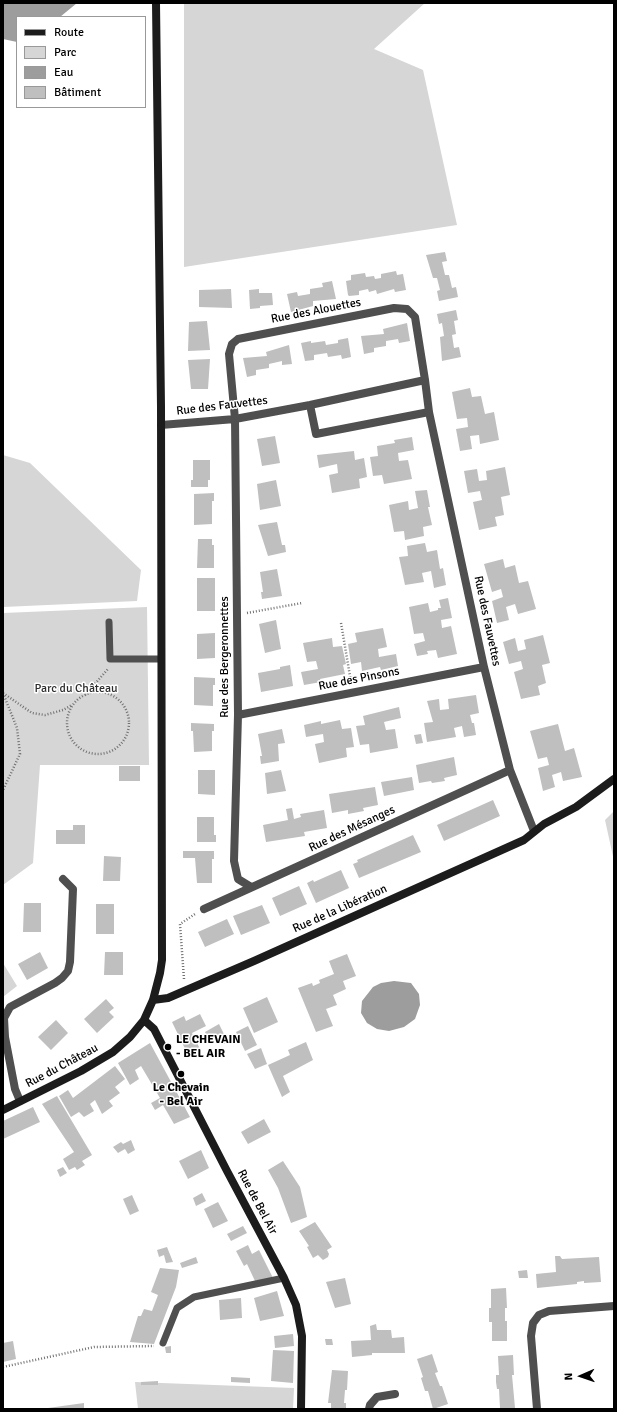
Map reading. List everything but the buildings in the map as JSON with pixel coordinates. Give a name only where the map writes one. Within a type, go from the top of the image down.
[{"type":"street","name":"Rue du Château","points":[[3,1110],[81,1071],[113,1052],[130,1037],[144,1020],[153,1000],[162,960],[160,659],[161,425],[156,3]]},
{"type":"street","name":"Rue des Alouettes","points":[[235,419],[230,354],[232,344],[238,339],[394,308],[407,309],[415,317],[425,380]]},
{"type":"street","name":"Rue des Fauvettes","points":[[161,425],[235,419],[310,405],[425,380],[429,412],[484,667],[510,770],[534,832]]},
{"type":"street","points":[[310,405],[316,434],[429,412]]},
{"type":"street","name":"Rue des Bergeronnettes","points":[[235,419],[238,715],[234,860],[238,880],[251,887]]},
{"type":"street","name":"Rue des Pinsons","points":[[238,715],[484,667]]},
{"type":"street","name":"Rue des Mésanges","points":[[204,908],[510,770]]},
{"type":"street","name":"Rue de la Libération","points":[[153,1000],[168,998],[524,840],[544,824],[576,807],[614,779]]},
{"type":"street","points":[[20,1101],[15,1089],[5,1037],[4,1018],[10,1008],[55,983],[68,971],[70,962],[72,889],[63,879]]},
{"type":"street","name":"Rue de Bel Air","points":[[144,1020],[154,1029],[284,1278],[296,1305],[302,1336],[301,1409]]},
{"type":"street","points":[[537,1409],[531,1336],[533,1324],[539,1315],[549,1311],[614,1306]]},
{"type":"street","points":[[369,1409],[370,1405],[378,1397],[395,1394]]},
{"type":"lane","points":[[109,622],[110,659],[160,659]]},
{"type":"lane","points":[[163,1343],[178,1308],[194,1297],[284,1278]]},
{"type":"path","points":[[237,614],[302,603]]},
{"type":"path","points":[[341,623],[353,693]]},
{"type":"path","points":[[3,693],[32,713],[45,715],[63,710],[74,704],[85,695],[106,673],[111,665],[110,659]]},
{"type":"path","points":[[74,704],[67,719],[68,730],[71,739],[78,747],[87,752],[97,754],[108,753],[117,748],[124,741],[128,732],[129,722],[124,707],[114,696],[94,692],[85,695]]},
{"type":"path","points":[[3,693],[17,728],[20,754],[3,790]]},
{"type":"path","points":[[184,991],[180,924],[204,908]]},
{"type":"path","points":[[3,1367],[94,1347],[156,1346],[163,1343]]},
{"type":"green space","points":[[184,3],[425,3],[374,49],[423,70],[457,225],[184,267]]},
{"type":"green space","points":[[3,455],[30,463],[141,570],[137,601],[3,607]]},
{"type":"green space","name":"Parc du Château","points":[[147,607],[149,765],[40,765],[33,863],[3,885],[3,613]]},
{"type":"green space","points":[[614,811],[614,861],[605,820]]},
{"type":"green space","points":[[3,963],[17,986],[3,997]]},
{"type":"green space","points":[[135,1382],[294,1388],[293,1409],[138,1409]]},
{"type":"water","points":[[3,3],[77,3],[61,16],[16,16],[16,42],[3,39]]},
{"type":"water","points":[[394,981],[411,983],[419,994],[420,1005],[415,1019],[404,1027],[389,1031],[377,1029],[367,1023],[361,1013],[362,1001],[373,987],[381,983]]},
{"type":"place","name":"LE CHEVAIN - BEL AIR","points":[[168,1047]]},
{"type":"place","name":"Le Chevain - Bel Air","points":[[181,1074]]}]
